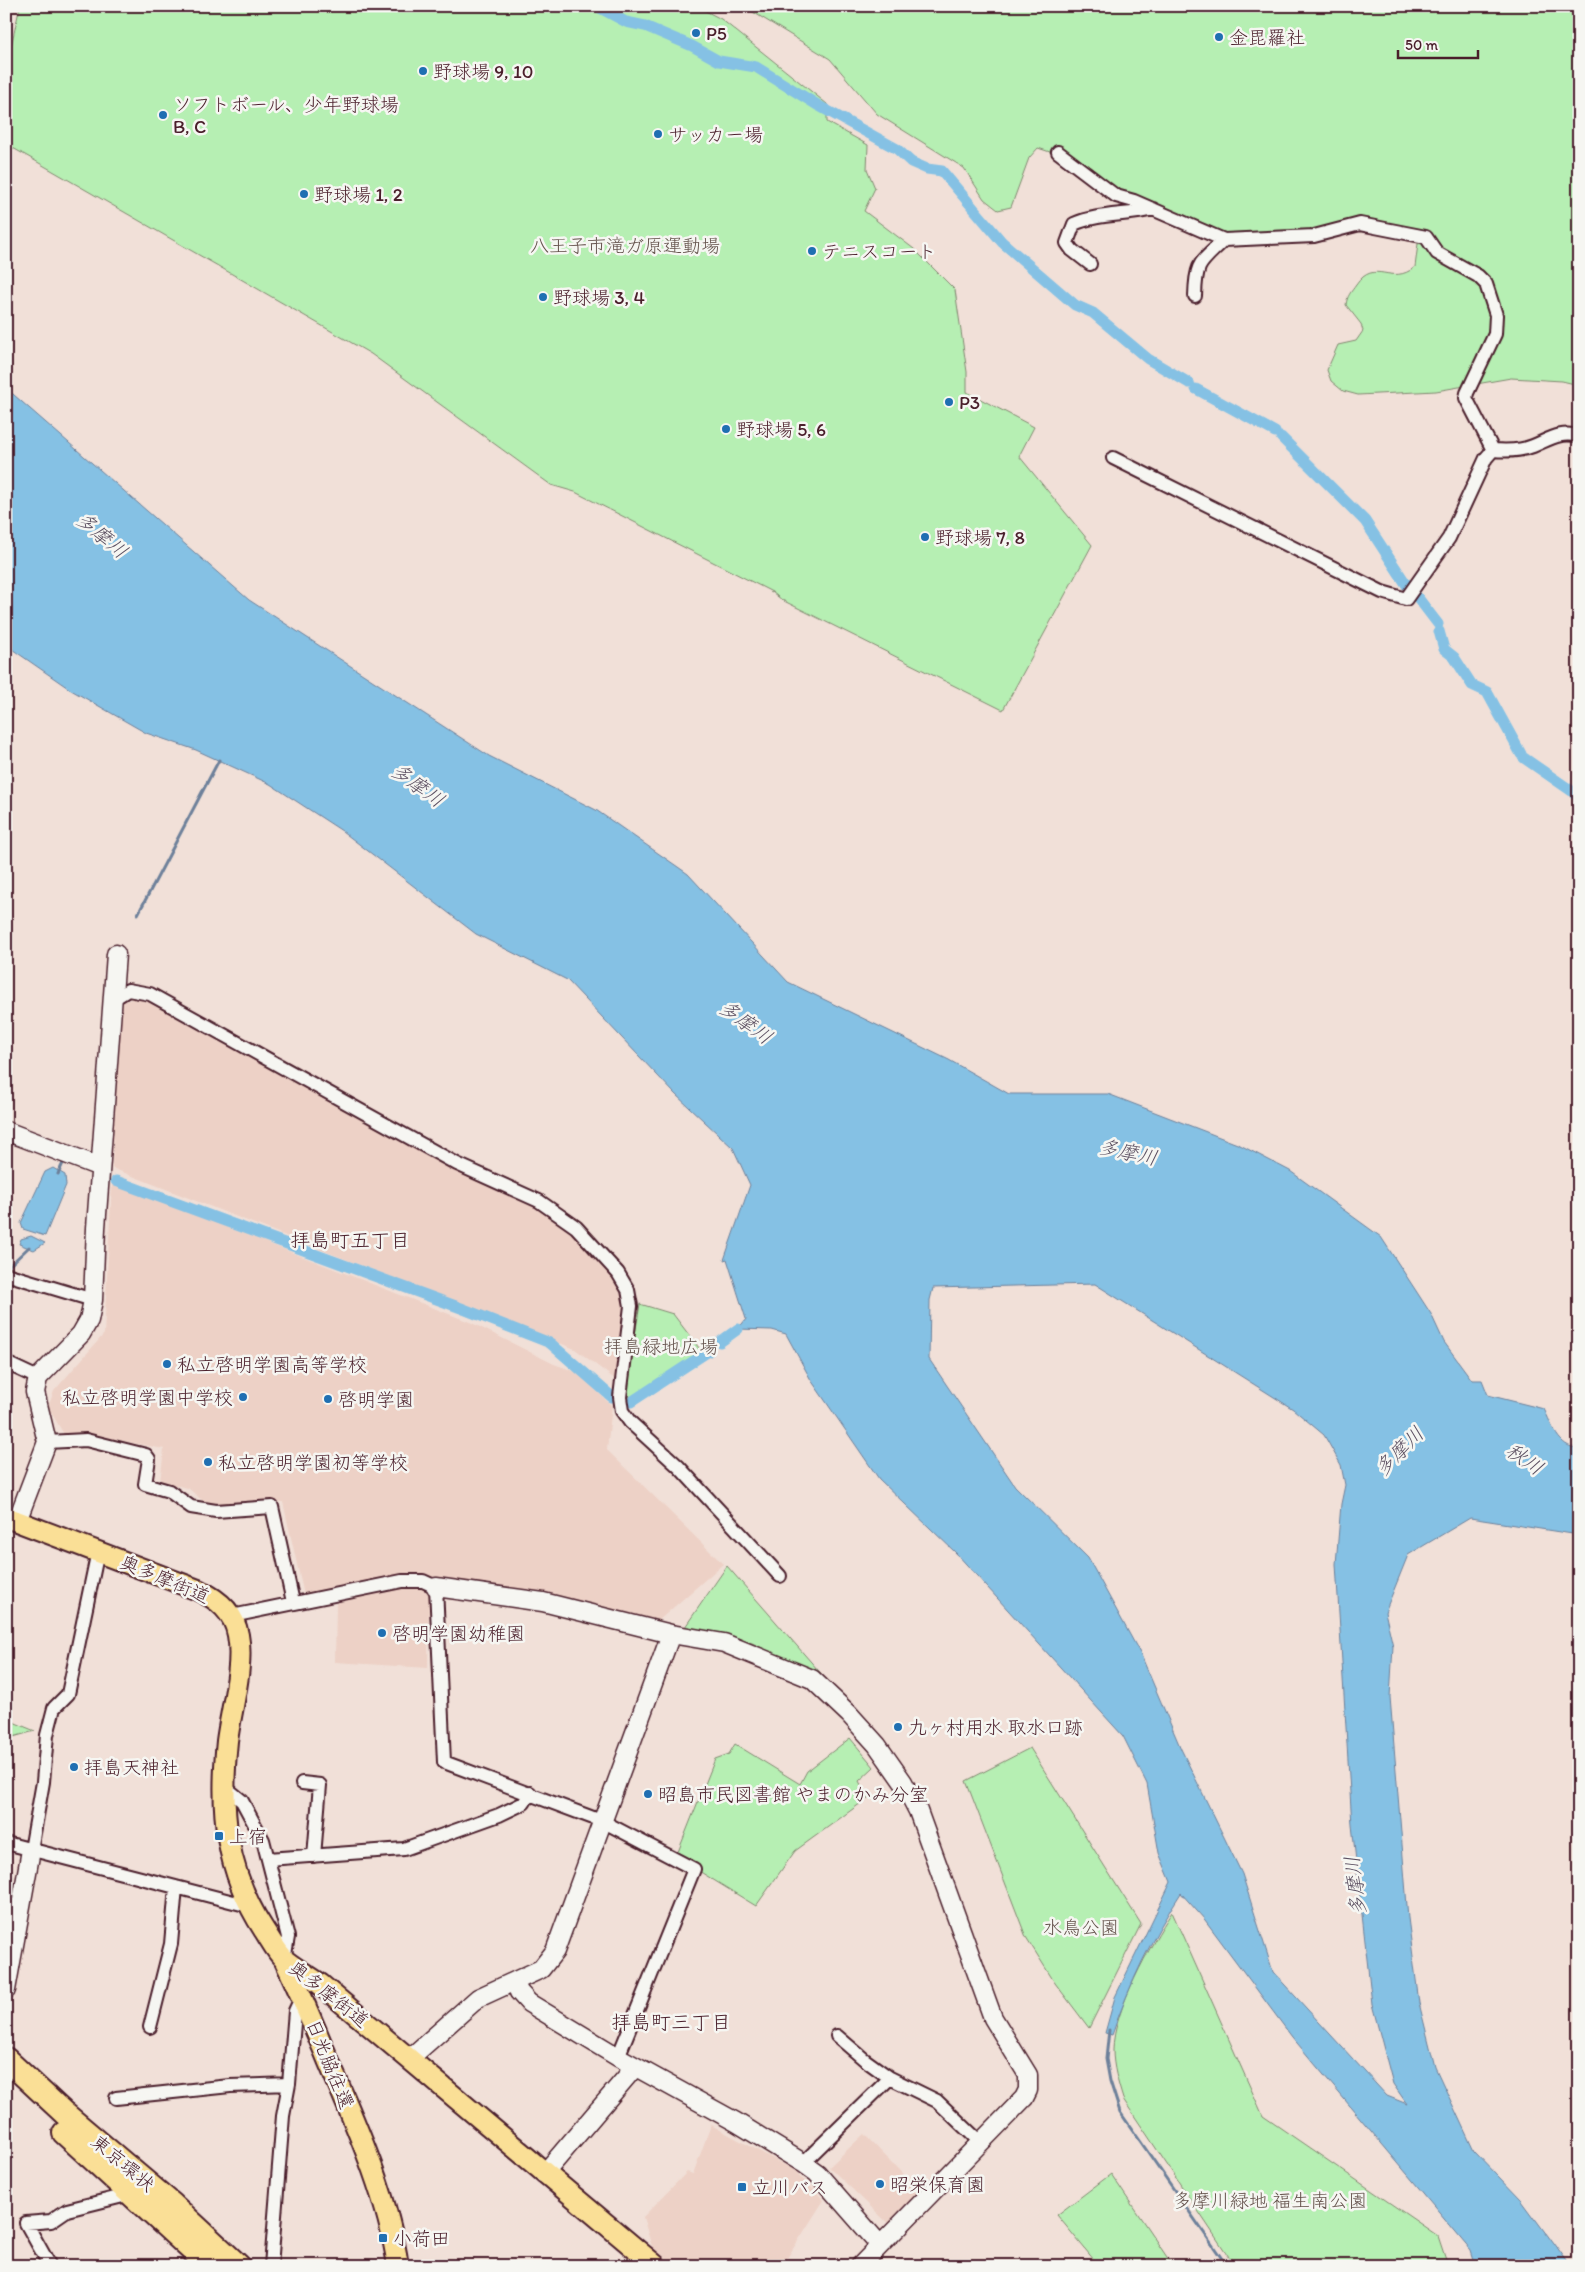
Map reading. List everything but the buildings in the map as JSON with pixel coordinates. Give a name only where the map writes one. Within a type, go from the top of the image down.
[{"type":"highway","name":"東京環状","points":[[6,2059],[64,2113],[173,2205],[240,2266]]},
{"type":"highway","name":"東京環状","points":[[6,2080],[209,2266]]},
{"type":"main road","name":"奥多摩街道","points":[[12,1519],[212,1596],[232,1616],[240,1648],[227,1741],[224,1813],[232,1861],[249,1906],[284,1960],[320,1984],[544,2174],[656,2266]]},
{"type":"main road","name":"日光脇往還","points":[[284,1960],[302,1996],[372,2170],[387,2213],[398,2266]]},
{"type":"street","points":[[1058,152],[1116,196],[1134,201],[1224,240],[1314,236],[1360,224],[1392,232],[1423,236],[1437,253],[1478,276],[1486,284],[1496,315],[1496,330],[1466,398],[1493,450]]},
{"type":"street","points":[[1090,264],[1072,250],[1068,243],[1074,224],[1084,219],[1136,214],[1153,210]]},
{"type":"street","points":[[1196,296],[1196,272],[1199,265],[1224,240]]},
{"type":"street","points":[[1493,450],[1510,451],[1532,446],[1564,432],[1579,436]]},
{"type":"street","points":[[1113,458],[1382,592],[1406,599],[1448,538],[1482,466],[1493,450]]},
{"type":"street","points":[[12,1519],[47,1442],[45,1428],[37,1409],[34,1392],[38,1378],[81,1334],[89,1320],[94,1300],[100,1167],[116,954]]},
{"type":"street","points":[[112,1000],[128,990],[150,994],[458,1164],[539,1201],[576,1227],[618,1273],[628,1290],[631,1306],[620,1397],[622,1411],[630,1422],[679,1467],[780,1576]]},
{"type":"street","points":[[6,1131],[100,1167]]},
{"type":"street","points":[[6,1274],[94,1300]]},
{"type":"street","points":[[6,1363],[38,1378]]},
{"type":"street","points":[[47,1442],[86,1440],[146,1455],[149,1459],[145,1484],[169,1491],[191,1507],[216,1510],[272,1507],[293,1602]]},
{"type":"street","points":[[6,1990],[14,1906],[31,1850],[43,1782],[47,1734],[54,1708],[68,1694],[98,1551]]},
{"type":"street","points":[[232,1616],[402,1581],[422,1581],[436,1587],[544,1602],[671,1634],[724,1643],[812,1679],[849,1714],[877,1745],[903,1782],[918,1811],[993,2018],[1029,2077],[1028,2090],[1024,2098],[860,2266]]},
{"type":"street","points":[[436,1587],[444,1762],[604,1822],[694,1870],[618,2057]]},
{"type":"street","points":[[409,2059],[478,1998],[500,1986],[515,1982],[541,1969],[556,1951],[671,1634]]},
{"type":"street","points":[[302,1783],[320,1785],[314,1856]]},
{"type":"street","points":[[225,1787],[242,1801],[263,1840],[288,1937],[284,1960]]},
{"type":"street","points":[[268,1859],[404,1849],[499,1815],[524,1803],[530,1793]]},
{"type":"street","points":[[6,1843],[249,1906]]},
{"type":"street","points":[[150,2027],[170,1944],[176,1887]]},
{"type":"street","points":[[515,1982],[519,1992],[529,2003],[635,2067],[736,2122],[803,2163],[816,2173],[880,2244]]},
{"type":"street","points":[[271,2266],[283,2116],[289,2084],[296,2010],[302,1996]]},
{"type":"street","points":[[837,2036],[890,2078],[937,2100],[981,2142]]},
{"type":"street","points":[[544,2174],[635,2067]]},
{"type":"street","points":[[803,2163],[890,2078]]},
{"type":"street","points":[[116,2098],[230,2086],[289,2084]]},
{"type":"street","points":[[50,2266],[26,2222],[51,2221],[67,2210],[131,2194]]},
{"type":"shaded area","points":[[134,998],[148,1002],[456,1171],[521,1199],[569,1229],[601,1262],[618,1283],[624,1305],[624,1320],[616,1380],[575,1349],[112,1168],[119,1004]]},
{"type":"shaded area","name":"啓明学園","points":[[112,1182],[472,1323],[554,1364],[579,1373],[612,1406],[607,1450],[723,1564],[658,1621],[433,1577],[304,1595],[283,1502],[218,1506],[202,1500],[188,1488],[160,1482],[164,1449],[92,1435],[65,1436],[48,1407],[54,1391],[104,1334]]},
{"type":"shaded area","name":"啓明学園幼稚園","points":[[400,1586],[424,1587],[429,1592],[428,1668],[335,1662],[336,1603]]},
{"type":"shaded area","name":"立川バス","points":[[711,2125],[794,2170],[824,2200],[782,2266],[675,2266],[652,2247],[643,2217],[687,2172],[693,2174]]},
{"type":"shaded area","name":"昭栄保育園","points":[[864,2134],[924,2196],[892,2227],[829,2167]]},
{"type":"green space","name":"八王子市滝ガ原運動場","points":[[20,6],[696,6],[721,19],[827,104],[827,122],[868,145],[867,169],[875,188],[864,211],[914,249],[955,290],[967,372],[967,392],[1034,427],[1019,456],[1092,545],[1003,710],[782,600],[772,592],[575,492],[551,485],[371,354],[6,144],[6,69]]},
{"type":"green space","points":[[743,6],[1579,6],[1579,385],[1562,381],[1511,378],[1436,391],[1358,395],[1343,391],[1331,381],[1327,370],[1338,345],[1356,341],[1363,331],[1361,324],[1346,305],[1348,297],[1363,277],[1370,273],[1398,274],[1415,267],[1419,236],[1364,221],[1315,232],[1230,238],[1118,193],[1053,153],[1038,148],[1029,158],[1011,207],[998,210],[984,199],[964,168],[877,114],[830,59]]},
{"type":"green space","name":"拝島緑地広場","points":[[640,1304],[673,1314],[702,1352],[629,1399],[627,1385]]},
{"type":"green space","points":[[727,1566],[825,1678],[752,1643],[685,1627]]},
{"type":"green space","points":[[6,1719],[35,1731],[13,1737],[6,1734]]},
{"type":"green space","points":[[850,1738],[874,1767],[859,1781],[868,1798],[795,1851],[756,1906],[676,1857],[715,1759],[729,1754],[735,1744],[800,1784],[807,1771]]},
{"type":"green space","name":"水鳥公園","points":[[1030,1748],[1141,1924],[1089,2028],[1055,1983],[1026,1937],[966,1781]]},
{"type":"green space","name":"多摩川緑地 福生南公園","points":[[1172,1912],[1263,2116],[1438,2236],[1448,2266],[1235,2266],[1123,2099],[1115,2068],[1113,2050],[1119,2016],[1144,1959]]},
{"type":"green space","points":[[1111,2174],[1173,2266],[1099,2266],[1057,2215]]},
{"type":"water","points":[[6,388],[249,600],[489,756],[596,810],[688,874],[788,982],[949,1060],[1009,1094],[1108,1094],[1240,1145],[1290,1171],[1381,1237],[1431,1314],[1444,1342],[1472,1380],[1482,1380],[1488,1395],[1544,1409],[1561,1440],[1572,1447],[1579,1448],[1579,1535],[1470,1518],[1408,1555],[1385,1612],[1393,1646],[1390,1697],[1408,1918],[1419,2003],[1435,2067],[1474,2151],[1522,2201],[1570,2266],[1476,2266],[1471,2250],[1292,2037],[1205,1920],[1181,1893],[1160,1927],[1142,1962],[1112,2035],[1105,2033],[1115,1997],[1171,1882],[1159,1853],[1147,1784],[1123,1736],[956,1553],[879,1479],[811,1380],[786,1334],[772,1330],[738,1329],[746,1319],[727,1259],[724,1260],[750,1185],[733,1148],[675,1094],[567,980],[476,934],[342,831],[270,784],[196,750],[146,733],[71,690],[6,645]],"holes":[[[1095,1284],[1293,1409],[1324,1435],[1341,1465],[1345,1485],[1341,1504],[1336,1564],[1352,1825],[1372,2004],[1393,2084],[1407,2104],[1387,2096],[1273,1972],[1242,1874],[1181,1749],[1141,1655],[1088,1558],[1015,1486],[929,1359],[930,1300],[933,1288]]]},
{"type":"water","points":[[53,1168],[65,1175],[66,1185],[45,1236],[23,1229],[21,1223],[45,1172]]},
{"type":"water","points":[[31,1236],[45,1243],[34,1250],[19,1244],[21,1239]]},
{"type":"waterway","points":[[596,6],[626,22],[645,26],[692,46],[719,61],[756,67],[819,106],[897,149],[911,162],[927,169],[942,171],[1002,242],[1075,305],[1093,313],[1148,359],[1189,383]]},
{"type":"waterway","points":[[1196,389],[1275,432]]},
{"type":"waterway","points":[[1281,437],[1365,521],[1408,587]]},
{"type":"waterway","points":[[1415,594],[1438,624]]},
{"type":"waterway","points":[[1439,631],[1444,649],[1454,657],[1472,685],[1487,692],[1521,754]]},
{"type":"waterway","points":[[1524,758],[1579,796]]},
{"type":"waterway","points":[[138,914],[219,760]]},
{"type":"waterway","points":[[58,1174],[64,1161]]},
{"type":"waterway","points":[[116,1181],[461,1308],[550,1343],[612,1397]]},
{"type":"waterway","points":[[9,1266],[29,1247]]},
{"type":"waterway","points":[[720,1342],[738,1329]]},
{"type":"waterway","points":[[631,1402],[709,1351]]},
{"type":"waterway","points":[[1109,2030],[1106,2059],[1110,2081],[1120,2112],[1227,2266]]},
{"type":"place","name":"P5","points":[[696,33]]},
{"type":"place","name":"金毘羅社","points":[[1219,37]]},
{"type":"place","name":"野球場 9, 10","points":[[423,71]]},
{"type":"place","name":"ソフトボール、少年野球場 B, C","points":[[163,115]]},
{"type":"place","name":"サッカー場","points":[[658,134]]},
{"type":"place","name":"野球場 1, 2","points":[[304,194]]},
{"type":"place","name":"テニスコート","points":[[812,251]]},
{"type":"place","name":"野球場 3, 4","points":[[543,297]]},
{"type":"place","name":"P3","points":[[949,402]]},
{"type":"place","name":"野球場 5, 6","points":[[726,429]]},
{"type":"place","name":"野球場 7, 8","points":[[925,537]]},
{"type":"place","name":"私立啓明学園高等学校","points":[[167,1364]]},
{"type":"place","name":"私立啓明学園中学校","points":[[243,1397]]},
{"type":"place","name":"啓明学園","points":[[328,1399]]},
{"type":"place","name":"私立啓明学園初等学校","points":[[208,1462]]},
{"type":"place","name":"啓明学園幼稚園","points":[[382,1633]]},
{"type":"place","name":"九ヶ村用水 取水口跡","points":[[898,1727]]},
{"type":"place","name":"拝島天神社","points":[[74,1767]]},
{"type":"place","name":"昭島市民図書館 やまのかみ分室","points":[[648,1794]]},
{"type":"place","name":"上宿","points":[[219,1836]]},
{"type":"place","name":"昭栄保育園","points":[[880,2184]]},
{"type":"place","name":"立川バス","points":[[742,2187]]},
{"type":"place","name":"小荷田","points":[[383,2238]]},
{"type":"district","name":"拝島町五丁目","points":[[350,1240]]},
{"type":"district","name":"拝島町三丁目","points":[[671,2022]]},
{"type":"water label","name":"多摩川","points":[[102,535]]},
{"type":"water label","name":"多摩川","points":[[418,785]]},
{"type":"water label","name":"多摩川","points":[[746,1022]]},
{"type":"water label","name":"多摩川","points":[[1128,1152]]},
{"type":"water label","name":"多摩川","points":[[1399,1451]]},
{"type":"water label","name":"秋川","points":[[1525,1459]]},
{"type":"water label","name":"多摩川","points":[[1355,1886]]}]
